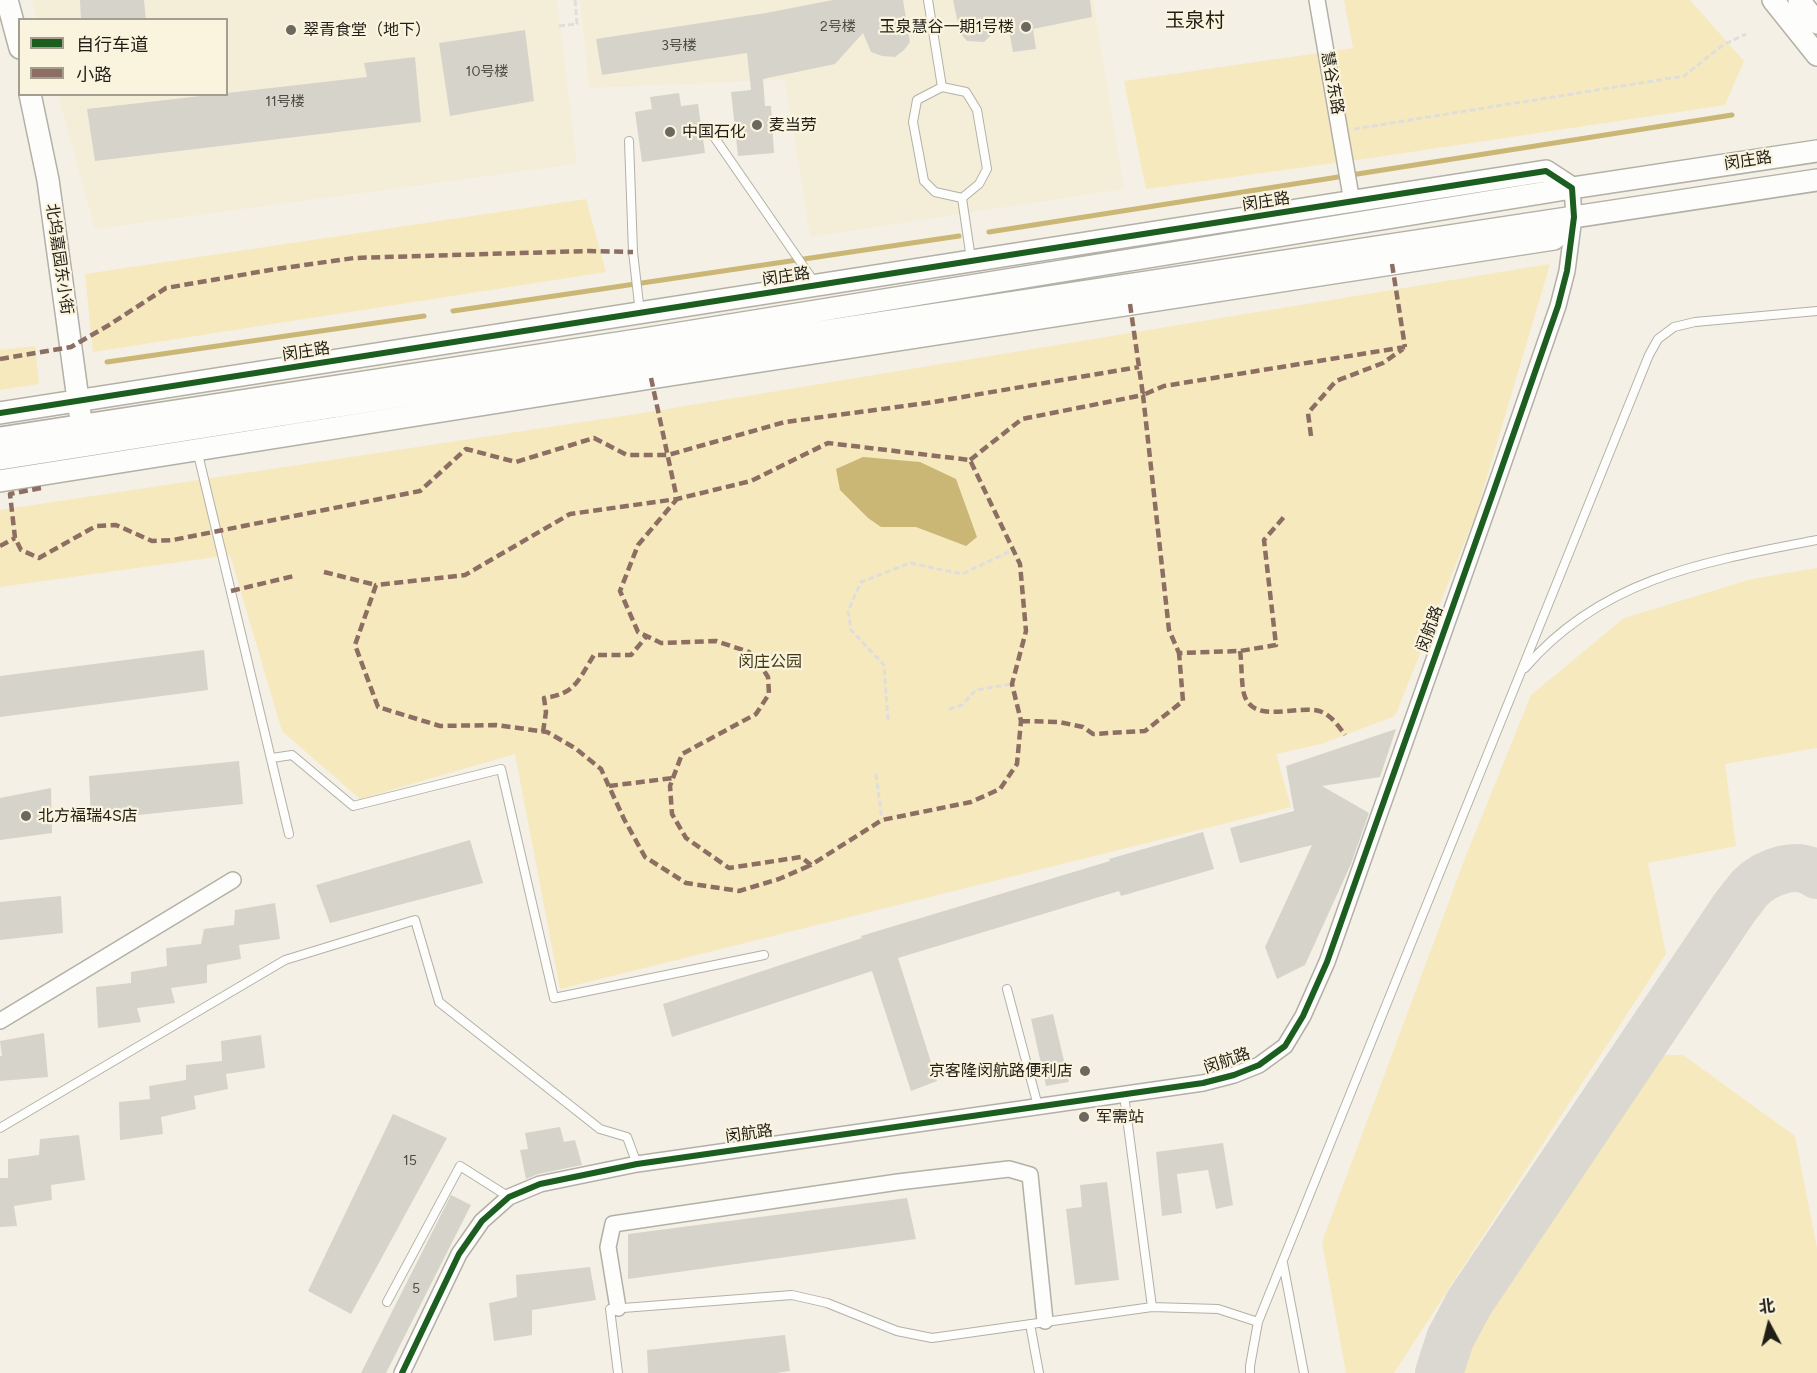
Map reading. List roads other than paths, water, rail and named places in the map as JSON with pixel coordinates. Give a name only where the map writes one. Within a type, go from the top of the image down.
[{"type":"main road","points":[[7,0],[18,41]]},
{"type":"main road","points":[[1773,0],[1817,55]]},
{"type":"main road","points":[[1799,0],[1817,23]]},
{"type":"main road","name":"北坞嘉园东小街","points":[[30,96],[48,180],[81,425]]},
{"type":"main road","name":"闵庄路","points":[[0,480],[197,450],[648,358],[1572,188],[1817,150]]},
{"type":"main road","name":"闵庄路","points":[[0,413],[972,261],[1351,193],[1546,171],[1572,188]]},
{"type":"main road","name":"闵庄路","points":[[0,459],[1817,180]]},
{"type":"main road","name":"闵庄路","points":[[0,438],[81,425],[648,358]]},
{"type":"street","name":"慧谷东路","points":[[1317,0],[1351,193]]},
{"type":"street","name":"闵航路","points":[[402,1373],[459,1254],[482,1221],[509,1197],[540,1184],[638,1164],[1203,1083],[1234,1075],[1259,1065],[1285,1046],[1303,1016],[1327,962],[1558,306],[1567,271],[1574,217],[1572,188]]},
{"type":"street","points":[[640,314],[648,358]]},
{"type":"street","points":[[0,1021],[233,880]]},
{"type":"street","points":[[618,1308],[608,1247],[613,1224],[898,1182],[1009,1169],[1030,1175],[1045,1322]]},
{"type":"lane","points":[[928,0],[942,87]]},
{"type":"lane","points":[[942,87],[966,92],[977,110],[987,169],[979,184],[962,198],[935,192],[924,181],[913,122],[917,100],[942,87]]},
{"type":"lane","points":[[710,131],[816,286]]},
{"type":"lane","points":[[629,141],[633,252],[640,314]]},
{"type":"lane","points":[[962,198],[972,261]]},
{"type":"lane","points":[[1250,1373],[1258,1322],[1649,355],[1658,339],[1674,327],[1695,322],[1817,311]]},
{"type":"lane","points":[[197,450],[289,834]]},
{"type":"lane","points":[[1520,674],[1560,634],[1628,590],[1669,574],[1710,562],[1817,540]]},
{"type":"lane","points":[[272,758],[292,755],[353,806],[501,769],[554,998],[764,955]]},
{"type":"lane","points":[[0,1128],[285,960],[415,920],[439,1002],[600,1129],[627,1137],[638,1164]]},
{"type":"lane","points":[[1007,989],[1038,1107]]},
{"type":"lane","points":[[1124,1095],[1152,1307]]},
{"type":"lane","points":[[387,1302],[460,1166],[509,1197]]},
{"type":"lane","points":[[1282,1262],[1304,1373]]},
{"type":"lane","points":[[618,1373],[610,1309],[618,1308],[792,1295],[827,1304],[897,1331],[932,1338],[1152,1307],[1218,1309],[1258,1322]]},
{"type":"lane","points":[[1030,1324],[1039,1373]]},
{"type":"waterway","points":[[989,232],[1732,115]]},
{"type":"waterway","points":[[453,311],[959,236]]},
{"type":"waterway","points":[[107,362],[424,316]]},
{"type":"place","name":"玉泉慧谷一期1号楼","points":[[1026,27]]},
{"type":"place","name":"翠青食堂（地下）","points":[[291,30]]},
{"type":"place","name":"麦当劳","points":[[757,125]]},
{"type":"place","name":"中国石化","points":[[670,132]]},
{"type":"place","name":"北方福瑞4S店","points":[[26,816]]},
{"type":"place","name":"京客隆闵航路便利店","points":[[1085,1071]]},
{"type":"place","name":"军需站","points":[[1084,1117]]},
{"type":"district","name":"玉泉村","points":[[1195,21]]},
{"type":"park label","name":"闵庄公园","points":[[770,662]]}]
